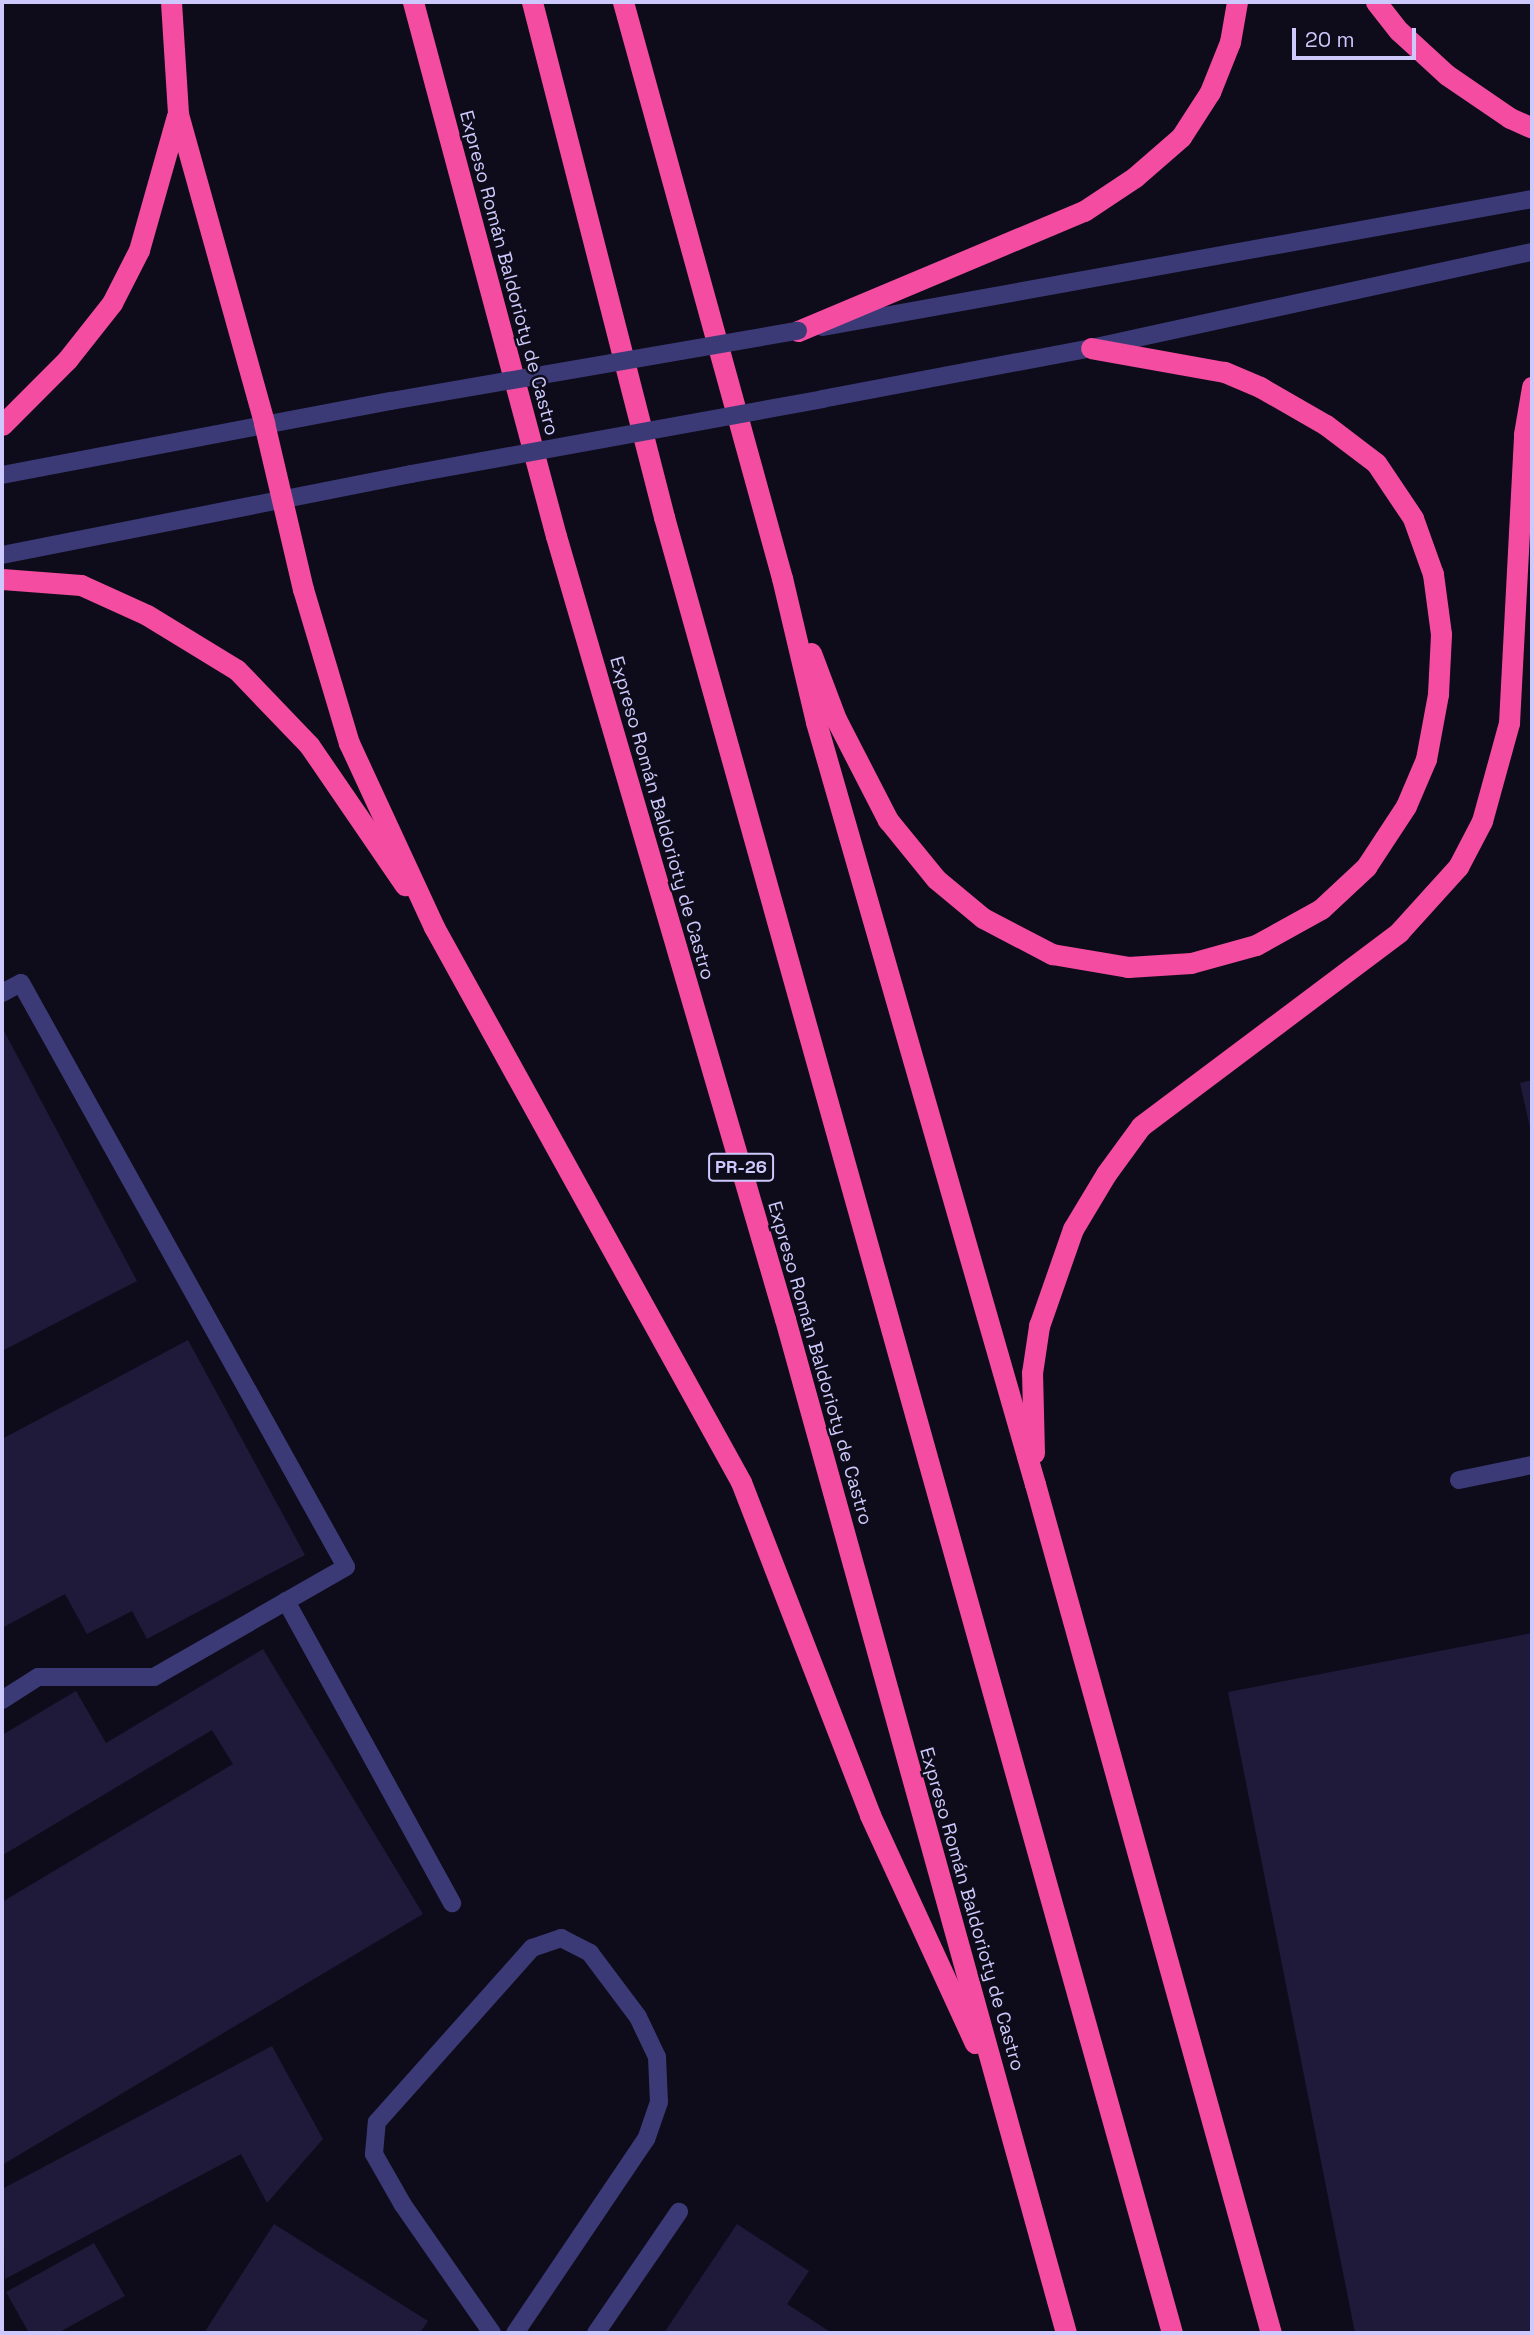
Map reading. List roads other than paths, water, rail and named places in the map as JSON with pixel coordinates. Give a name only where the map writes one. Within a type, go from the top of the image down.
[{"type":"highway","points":[[171,2],[178,114],[264,423],[303,589],[349,743],[434,927],[741,1482],[870,1815],[1002,2102]]},
{"type":"highway","name":"Expreso Román Baldorioty de Castro","points":[[413,2],[556,536],[785,1319],[1066,2333]]},
{"type":"highway","points":[[532,2],[664,517],[1172,2333]]},
{"type":"highway","points":[[623,2],[782,578],[816,722],[1035,1484],[1272,2333]]},
{"type":"highway","points":[[638,55],[639,2]]},
{"type":"highway","points":[[798,331],[1084,211],[1135,177],[1181,137],[1210,92],[1230,42],[1237,2]]},
{"type":"highway","points":[[1376,2],[1399,31],[1447,75],[1510,118],[1532,128]]},
{"type":"highway","points":[[2,425],[67,360],[111,303],[139,250],[178,114]]},
{"type":"highway","points":[[782,578],[836,719],[888,820],[936,879],[983,918],[1052,954],[1128,967],[1191,963],[1256,945],[1321,909],[1366,867],[1406,806],[1426,760],[1438,694],[1441,634],[1433,574],[1413,518],[1376,463],[1326,425],[1260,387],[1224,372],[1091,348]]},
{"type":"highway","points":[[1035,1484],[1032,1373],[1039,1326],[1073,1229],[1105,1174],[1141,1126],[1399,932],[1458,867],[1482,821],[1508,723],[1524,434],[1532,387]]},
{"type":"highway","points":[[2,579],[81,585],[147,615],[237,670],[309,745],[434,927]]},
{"type":"street","points":[[2,475],[264,423],[798,331],[1532,199]]},
{"type":"street","points":[[2,555],[282,498],[1091,348],[1532,252]]},
{"type":"street","points":[[2,993],[21,983],[345,1567],[154,1677],[38,1677],[2,1700]]},
{"type":"street","points":[[1459,1480],[1532,1465]]},
{"type":"street","points":[[286,1601],[452,1903]]},
{"type":"street","points":[[492,2333],[403,2205],[374,2154],[377,2122],[532,1948],[561,1938],[590,1953],[638,2017],[656,2057],[659,2102],[646,2139],[515,2333]]},
{"type":"street","points":[[596,2333],[679,2212]]}]
